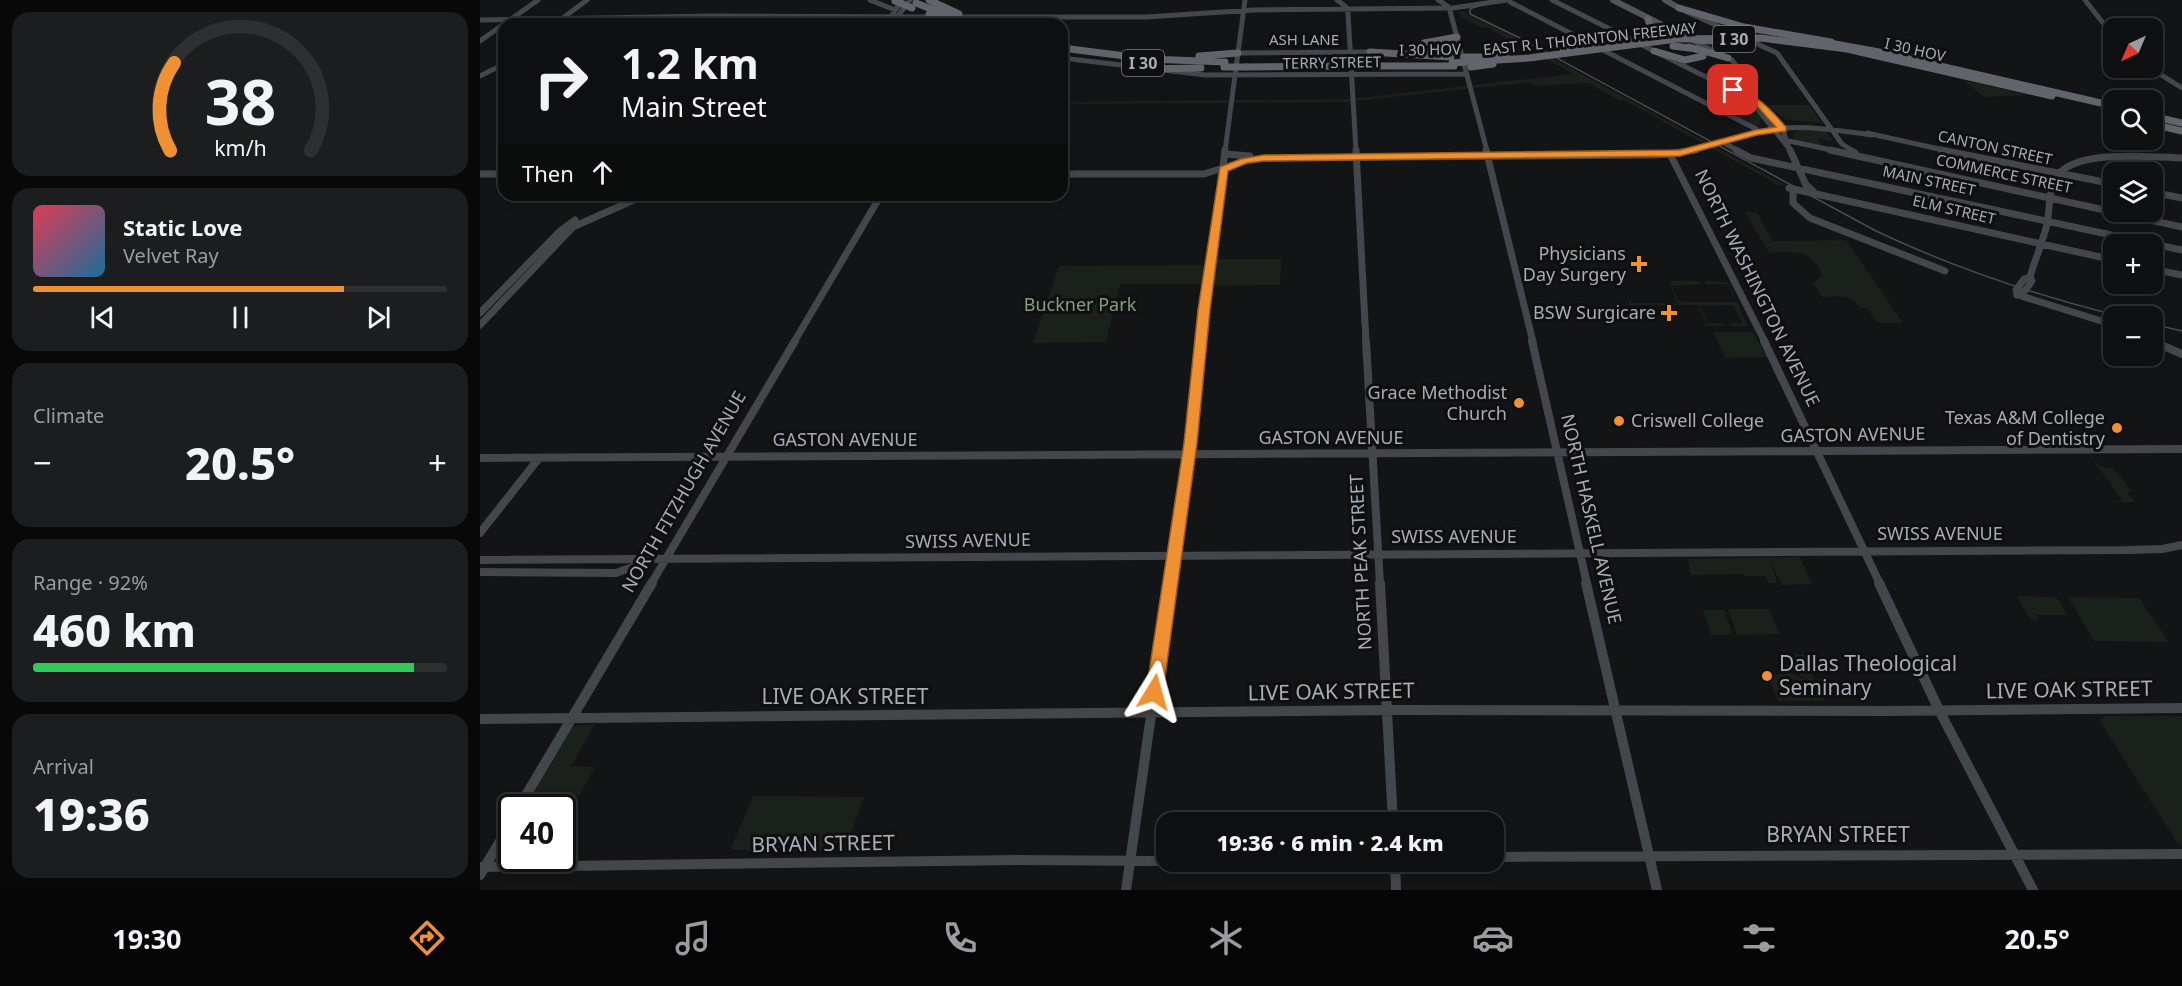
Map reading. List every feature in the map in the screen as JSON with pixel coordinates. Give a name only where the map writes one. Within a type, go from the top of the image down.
[{"type":"highway","points":[[929,0],[953,18]]},
{"type":"highway","points":[[905,2],[951,18]]},
{"type":"highway","points":[[905,2],[951,18]]},
{"type":"highway","points":[[1679,8],[1754,29],[1853,47]]},
{"type":"highway","points":[[1563,51],[1641,36],[1651,30],[1648,19]]},
{"type":"highway","name":"EAST R L THORNTON FREEWAY","points":[[1453,63],[1686,36],[1741,35],[1789,38],[1853,47],[2103,108]]},
{"type":"highway","points":[[1453,63],[1425,52],[1421,48],[1430,40],[1457,37]]},
{"type":"highway","points":[[1688,38],[1710,42],[1788,45],[1865,55]]},
{"type":"highway","name":"I 30 HOV","points":[[1453,63],[1529,58],[1677,39],[1761,38],[1854,50],[2103,107]]},
{"type":"highway","name":"EAST R L THORNTON FREEWAY","points":[[1068,51],[1147,63],[1493,64],[1680,41],[1736,39],[1812,45],[2051,95]]},
{"type":"highway","points":[[1602,51],[1673,46],[1700,50],[1702,56],[1697,59],[1684,60],[1654,51]]},
{"type":"highway","points":[[1689,47],[1728,58]]},
{"type":"highway","name":"EAST R L THORNTON FREEWAY","points":[[1068,51],[1225,64]]},
{"type":"highway","points":[[1370,52],[1441,57]]},
{"type":"highway","points":[[1102,54],[1174,57],[1238,53]]},
{"type":"highway","points":[[1388,74],[1453,63]]},
{"type":"highway","points":[[1144,69],[1225,64]]},
{"type":"highway","points":[[2163,121],[2182,125]]},
{"type":"main road","points":[[511,18],[538,0]]},
{"type":"main road","points":[[563,18],[587,0]]},
{"type":"main road","points":[[870,0],[896,14]]},
{"type":"main road","points":[[1223,169],[1245,0]]},
{"type":"main road","points":[[1337,0],[1348,8],[1355,9],[1450,10],[1509,1],[1757,130],[1764,123],[1762,114]]},
{"type":"main road","points":[[563,18],[896,14],[912,17],[1146,17],[1244,10],[1348,8],[1450,10],[1524,0]]},
{"type":"main road","points":[[1552,0],[1733,90],[1771,114],[1804,126]]},
{"type":"main road","points":[[1608,0],[1728,58],[1754,93],[1753,101],[1762,114],[1786,139]]},
{"type":"main road","points":[[2085,0],[2103,23]]},
{"type":"main road","points":[[1440,1],[1450,10]]},
{"type":"main road","points":[[1440,1],[1467,7]]},
{"type":"main road","points":[[1664,1],[1777,53],[1842,144],[1855,153],[1872,160]]},
{"type":"main road","points":[[892,18],[905,2]]},
{"type":"main road","name":"NORTH PEAK STREET","points":[[1348,8],[1392,812]]},
{"type":"main road","name":"NORTH HASKELL AVENUE","points":[[1450,10],[1488,156],[1558,454],[1578,554],[1658,890]]},
{"type":"main road","points":[[894,18],[896,14]]},
{"type":"main road","points":[[1698,14],[1706,21]]},
{"type":"main road","points":[[480,20],[498,19]]},
{"type":"main road","points":[[480,41],[498,28]]},
{"type":"main road","name":"ASH LANE","points":[[1238,53],[1370,52]]},
{"type":"main road","points":[[1068,59],[1191,74],[1235,76]]},
{"type":"main road","points":[[480,76],[498,67]]},
{"type":"main road","name":"TERRY STREET","points":[[1235,76],[1466,74]]},
{"type":"main road","points":[[2163,76],[2182,88]]},
{"type":"main road","points":[[1733,90],[1754,93]]},
{"type":"main road","points":[[1771,114],[1782,127],[1789,148],[1809,189],[1822,194]]},
{"type":"main road","points":[[1786,139],[1792,131],[1804,126]]},
{"type":"main road","name":"CANTON STREET","points":[[1722,143],[1757,130],[1804,126],[1830,128],[2058,175]]},
{"type":"main road","name":"COMMERCE STREET","points":[[1757,130],[1820,149],[2182,227]]},
{"type":"main road","points":[[1225,153],[1250,156],[1672,153],[1722,143]]},
{"type":"main road","points":[[1672,153],[1722,143]]},
{"type":"main road","name":"MAIN STREET","points":[[1722,143],[1751,158],[1799,170],[2182,250]]},
{"type":"main road","points":[[1842,144],[1844,154]]},
{"type":"main road","points":[[2112,158],[2117,155],[2116,151]]},
{"type":"main road","name":"NORTH WASHINGTON AVENUE","points":[[1672,153],[1818,452],[1939,710],[2033,890]]},
{"type":"main road","points":[[1068,172],[1223,169],[1250,156]]},
{"type":"main road","points":[[1068,172],[1204,174],[1250,160],[1278,156]]},
{"type":"main road","points":[[2103,322],[2017,295],[2024,292],[2032,281],[2030,277],[2048,222],[2048,209],[2058,175],[2077,163],[2112,158],[2182,158]]},
{"type":"main road","points":[[1791,189],[1800,186],[1799,170]]},
{"type":"main road","points":[[480,172],[498,172]]},
{"type":"main road","points":[[1791,189],[1809,212],[1842,230]]},
{"type":"main road","points":[[1791,189],[1792,201],[1799,210],[1817,221],[1946,272]]},
{"type":"main road","name":"ELM STREET","points":[[1791,189],[2103,258]]},
{"type":"main road","points":[[1798,200],[1802,190]]},
{"type":"main road","points":[[2163,194],[2182,198]]},
{"type":"main road","points":[[480,313],[567,225],[621,201]]},
{"type":"main road","points":[[480,325],[573,227],[630,201]]},
{"type":"main road","name":"NORTH FITZHUGH AVENUE","points":[[527,794],[876,201]]},
{"type":"main road","points":[[2163,272],[2182,276]]},
{"type":"main road","points":[[2163,346],[2182,354]]},
{"type":"main road","name":"GASTON AVENUE","points":[[480,458],[2182,449]]},
{"type":"main road","points":[[1126,890],[1188,455]]},
{"type":"main road","points":[[480,533],[539,458]]},
{"type":"main road","name":"SWISS AVENUE","points":[[480,561],[2127,550],[2162,549],[2182,545]]},
{"type":"main road","name":"SWISS AVENUE","points":[[480,572],[616,573],[653,560]]},
{"type":"main road","name":"LIVE OAK STREET","points":[[480,719],[1386,710],[2182,708]]},
{"type":"main road","points":[[482,870],[498,844]]},
{"type":"main road","name":"BRYAN STREET","points":[[1504,857],[2182,854]]},
{"type":"main road","name":"BRYAN STREET","points":[[482,870],[1018,860],[1156,861]]},
{"type":"main road","points":[[1395,872],[1396,890]]},
{"type":"street","points":[[1188,455],[1223,169]]},
{"type":"street","name":"CANTON STREET","points":[[2058,175],[2103,182]]},
{"type":"green space","points":[[1465,11],[1467,15],[1503,31],[1787,186],[1778,185],[1624,100],[1619,100],[1588,83],[1534,86],[1530,82],[1347,102],[1068,104],[1068,102],[1350,99],[1525,79],[1529,81],[1529,79],[1573,74],[1488,27],[1483,28],[1461,17],[1461,14],[1455,13]]},
{"type":"green space","points":[[1963,80],[2028,95],[1984,97]]},
{"type":"green space","points":[[1751,105],[1762,118],[1759,126],[1755,127],[1724,111]]},
{"type":"green space","points":[[1766,105],[1809,105],[1822,123],[1787,120]]},
{"type":"green space","points":[[1799,130],[1825,130],[1834,142],[1818,138],[1822,146],[1796,140],[1793,134]]},
{"type":"green space","points":[[1745,212],[1756,212],[1773,241],[1846,240],[1903,323],[1877,323],[1867,308],[1860,308],[1853,300],[1822,297],[1813,283],[1822,274],[1812,260],[1794,252],[1769,253]]},
{"type":"green space","points":[[1217,259],[1281,259],[1280,285],[1214,286]]},
{"type":"green space","name":"Buckner Park","points":[[1205,265],[1202,284],[1120,284],[1106,342],[1033,343],[1059,266]]},
{"type":"green space","points":[[1669,281],[1699,281],[1701,284],[1672,286],[1678,300],[1683,302],[1736,302],[1728,284],[1706,284],[1705,281],[1728,282],[1748,326],[1732,326],[1730,323],[1742,323],[1733,305],[1700,306],[1708,323],[1724,323],[1725,326],[1704,326],[1703,324],[1707,324],[1698,305],[1633,305],[1634,308],[1630,308],[1628,297],[1633,303],[1677,303]]},
{"type":"green space","points":[[1713,332],[1753,332],[1767,357],[1726,358]]},
{"type":"green space","points":[[2090,456],[2101,467],[2113,468],[2132,491],[2127,492],[2135,502],[2107,502],[2122,500]]},
{"type":"green space","points":[[1800,557],[1812,584],[1782,585],[1771,563],[1777,583],[1768,583],[1766,576],[1691,575],[1688,559]]},
{"type":"green space","points":[[2016,596],[2053,597],[2058,599],[2068,615],[2036,615],[2038,619],[2030,619]]},
{"type":"green space","points":[[2068,597],[2139,598],[2169,642],[2094,641]]},
{"type":"green space","points":[[1728,609],[1769,609],[1780,634],[1737,635]]},
{"type":"green space","points":[[1703,610],[1724,610],[1733,635],[1711,635]]},
{"type":"green space","points":[[1796,654],[1804,655],[1818,688],[1811,688],[1807,679],[1785,667]]},
{"type":"green space","points":[[1783,670],[1804,679],[1809,690],[1819,691],[1825,701],[1778,701],[1770,681],[1778,674],[1782,674]]},
{"type":"green space","points":[[2105,716],[2182,716],[2182,847],[2099,720]]},
{"type":"green space","points":[[595,724],[571,766],[595,767],[580,795],[532,794],[572,726]]},
{"type":"green space","points":[[753,796],[864,797],[845,851],[730,850]]},
{"type":"tram line","points":[[1495,0],[1470,9],[1470,14],[1518,37],[1876,231],[1995,280],[2103,312]]},
{"type":"tram line","points":[[2163,327],[2182,331]]},
{"type":"place","name":"Physicians Day Surgery","points":[[1639,264]]},
{"type":"place","name":"BSW Surgicare","points":[[1669,313]]},
{"type":"place","name":"Grace Methodist Church","points":[[1519,403]]},
{"type":"place","name":"Criswell College","points":[[1619,421]]},
{"type":"place","name":"Texas A&M College of Dentistry","points":[[2117,428]]},
{"type":"place","name":"Dallas Theological Seminary","points":[[1767,676]]},
{"type":"route","points":[[1154,692],[1190,443],[1204,310],[1223,169],[1256,158],[1680,153],[1703,149],[1756,132],[1783,129],[1760,104],[1733,90]]}]
